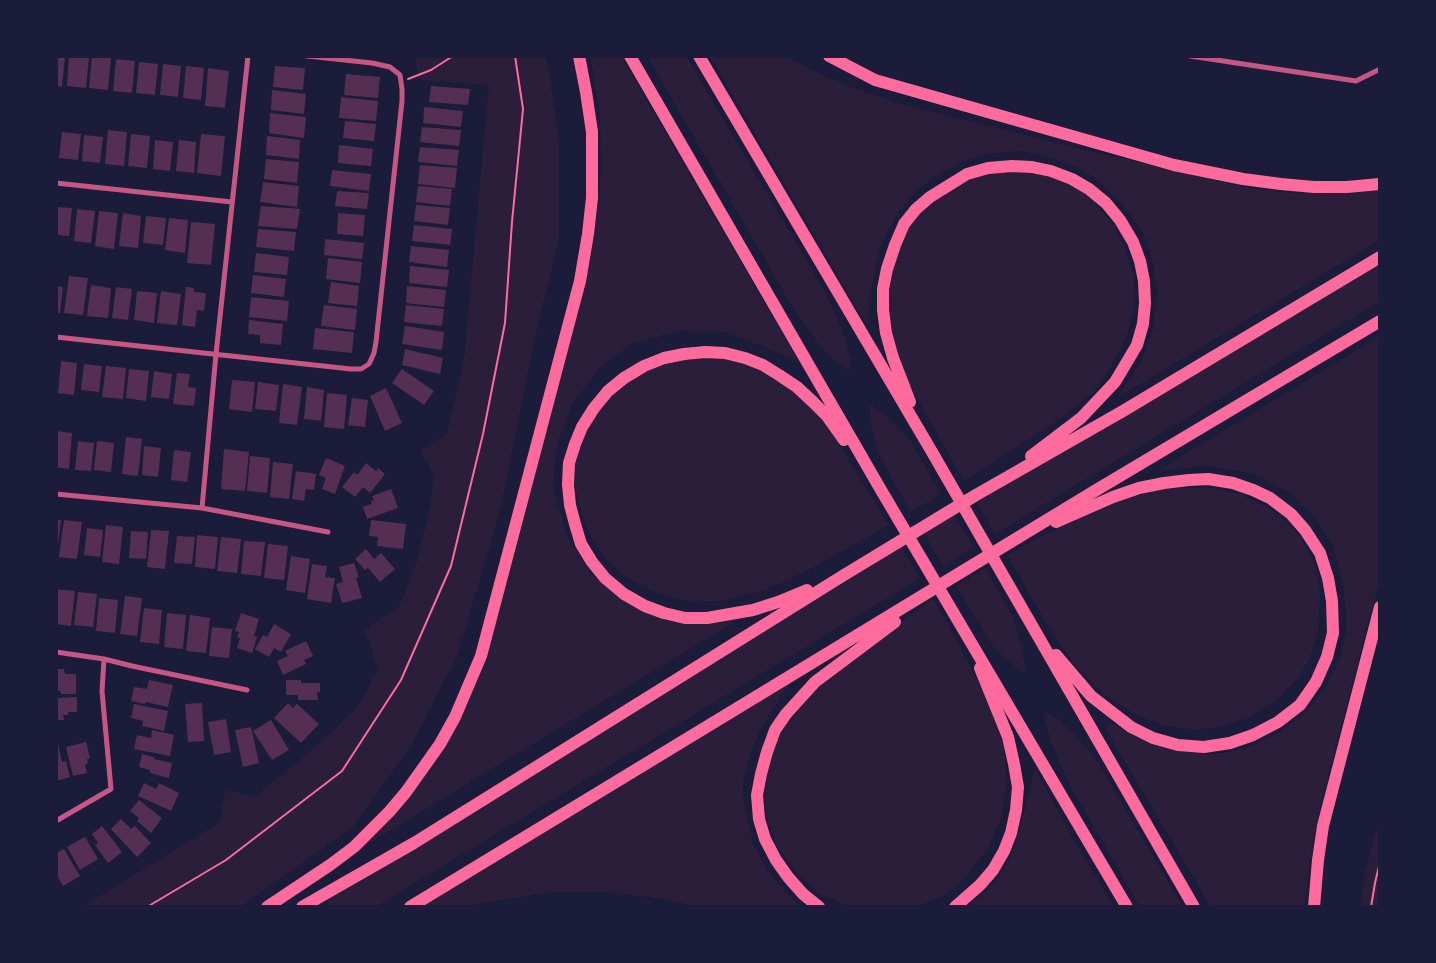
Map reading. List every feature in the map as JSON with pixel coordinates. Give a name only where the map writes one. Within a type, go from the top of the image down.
[{"type":"highway","points":[[267,907],[354,847],[400,799],[444,737],[455,717],[481,656],[580,280],[588,234],[592,198],[592,132],[579,56]]},
{"type":"highway","points":[[630,56],[881,490],[1127,907]]},
{"type":"highway","points":[[699,56],[932,452],[1194,907]]},
{"type":"highway","points":[[829,56],[875,80],[1174,165],[1244,179],[1281,184],[1347,187],[1380,184]]},
{"type":"highway","points":[[932,452],[892,358],[883,310],[887,269],[904,224],[916,209],[936,193],[967,174],[988,168],[1032,167],[1051,171],[1072,179],[1089,189],[1106,203],[1120,220],[1133,242],[1140,261],[1144,281],[1145,303],[1143,324],[1137,345],[1115,382],[1081,418],[976,495]]},
{"type":"highway","points":[[302,907],[414,843],[976,495],[1123,411],[1380,257]]},
{"type":"highway","points":[[410,907],[1012,541],[1380,322]]},
{"type":"highway","points":[[844,575],[778,602],[752,610],[708,618],[685,618],[645,606],[624,594],[605,578],[581,544],[570,505],[568,485],[569,464],[582,426],[608,392],[644,366],[664,358],[684,354],[725,353],[763,365],[797,387],[827,416],[881,490]]},
{"type":"highway","points":[[1012,541],[1113,497],[1139,488],[1189,480],[1233,483],[1270,498],[1291,514],[1306,530],[1320,553],[1328,578],[1332,601],[1333,632],[1328,657],[1316,682],[1300,705],[1278,722],[1253,735],[1230,743],[1204,747],[1178,744],[1153,738],[1132,727],[1091,696],[1054,652],[1015,596]]},
{"type":"highway","points":[[819,907],[803,894],[776,860],[759,819],[757,795],[760,774],[775,730],[786,714],[815,682],[962,572]]},
{"type":"highway","points":[[1314,907],[1318,860],[1324,826],[1380,607]]},
{"type":"highway","points":[[955,907],[980,885],[993,870],[1004,851],[1011,833],[1018,787],[1008,737],[960,622]]},
{"type":"street","points":[[202,508],[216,354],[248,56]]},
{"type":"street","points":[[56,337],[351,369],[360,369],[369,364],[374,353],[402,101],[400,76],[390,67],[372,63],[307,56]]},
{"type":"street","points":[[1190,56],[1356,81],[1380,70]]},
{"type":"street","points":[[56,183],[232,202]]},
{"type":"street","points":[[56,494],[202,508],[328,532]]},
{"type":"street","points":[[56,652],[104,659],[247,690]]},
{"type":"street","points":[[56,821],[110,789],[102,690],[104,659]]},
{"type":"path","points":[[418,75],[431,70],[453,56]]},
{"type":"path","points":[[146,907],[226,860],[342,771],[405,672],[451,566],[483,434],[505,323],[512,222],[523,110],[516,56]]},
{"type":"path","points":[[1371,907],[1380,862]]},
{"type":"shaded area","points":[[421,56],[547,56],[559,143],[559,238],[533,347],[501,507],[457,657],[412,744],[353,827],[240,907],[82,907],[219,823],[226,790],[254,797],[311,751],[358,707],[378,669],[365,629],[399,607],[416,563],[429,511],[434,476],[420,450],[447,434],[464,358],[489,85],[420,80],[415,62]]},
{"type":"shaded area","points":[[590,56],[621,56],[799,362],[724,332],[679,331],[630,345],[599,368],[573,403],[557,445],[553,486],[567,536],[592,575],[626,603],[677,620],[739,619],[340,861],[403,800],[483,662],[516,549],[590,254],[597,219],[601,171],[600,114]]},
{"type":"shaded area","points":[[647,56],[686,56],[824,290],[844,334],[851,362],[848,370],[823,350],[793,308]]},
{"type":"shaded area","points":[[710,56],[785,56],[840,83],[894,102],[1060,144],[1253,189],[1294,193],[1341,194],[1380,191],[1380,240],[1117,398],[1141,362],[1153,329],[1157,293],[1153,262],[1144,235],[1124,205],[1095,178],[1075,166],[1046,156],[1021,151],[991,153],[962,162],[934,177],[912,195],[895,217],[879,250],[869,300],[868,327]]},
{"type":"shaded area","points":[[987,172],[1034,172],[1061,180],[1078,188],[1095,203],[1114,226],[1124,246],[1134,277],[1135,307],[1127,335],[1111,367],[1093,393],[1054,423],[964,481],[906,379],[893,343],[888,304],[892,273],[899,247],[907,229],[924,208],[955,185]]},
{"type":"shaded area","points":[[1380,261],[1380,301],[995,534],[976,501]]},
{"type":"shaded area","points":[[1380,336],[1380,578],[1324,792],[1312,847],[1304,907],[1211,907],[1106,730],[1106,726],[1110,724],[1115,725],[1137,737],[1168,749],[1206,754],[1224,753],[1249,747],[1277,734],[1306,712],[1325,688],[1340,658],[1346,630],[1342,579],[1332,543],[1314,516],[1290,493],[1252,473],[1207,466],[1157,471]]},
{"type":"shaded area","points":[[724,356],[759,366],[808,401],[835,438],[889,525],[812,568],[765,590],[721,601],[693,602],[648,589],[626,577],[607,560],[592,540],[583,519],[575,489],[575,465],[580,442],[610,392],[667,360]]},
{"type":"shaded area","points":[[869,405],[872,405],[888,417],[909,438],[941,494],[911,512],[879,452],[871,427]]},
{"type":"shaded area","points":[[1168,488],[1212,488],[1244,495],[1280,515],[1300,536],[1316,567],[1320,598],[1318,629],[1311,657],[1297,679],[1281,696],[1252,716],[1222,726],[1195,730],[1162,725],[1133,713],[1105,695],[1077,668],[1046,623],[1007,555],[1036,539],[1124,499]]},
{"type":"shaded area","points":[[954,515],[973,547],[943,566],[924,533]]},
{"type":"shaded area","points":[[901,546],[920,578],[375,907],[330,907],[325,897]]},
{"type":"shaded area","points":[[985,568],[1013,617],[1020,639],[1026,670],[1023,673],[992,645],[956,586]]},
{"type":"shaded area","points":[[933,599],[988,701],[1003,744],[1007,779],[1002,816],[988,848],[964,880],[943,896],[914,907],[861,907],[847,905],[819,894],[797,873],[778,847],[768,823],[765,799],[769,764],[775,746],[784,729],[830,673]]},
{"type":"shaded area","points":[[791,681],[761,728],[749,758],[743,782],[744,806],[753,843],[766,869],[790,897],[804,907],[698,907],[661,899],[607,892],[554,892],[492,901],[469,907],[418,907]]},
{"type":"shaded area","points":[[1046,713],[1056,717],[1073,732],[1095,758],[1183,907],[1140,907],[1071,787],[1050,741],[1044,716]]},
{"type":"shaded area","points":[[1035,769],[1071,835],[1114,907],[967,907],[989,889],[1002,872],[1015,846]]},
{"type":"shaded area","points":[[1380,816],[1380,897],[1378,907],[1361,907],[1365,874]]},
{"type":"building","points":[[56,56],[65,56],[62,87],[56,86]]},
{"type":"building","points":[[69,56],[89,56],[86,88],[67,86]]},
{"type":"building","points":[[92,56],[111,58],[108,90],[89,88]]},
{"type":"building","points":[[116,59],[135,61],[132,93],[113,91]]},
{"type":"building","points":[[139,62],[158,64],[155,95],[136,93]]},
{"type":"building","points":[[163,64],[181,66],[178,97],[160,95]]},
{"type":"building","points":[[186,66],[204,68],[201,100],[183,98]]},
{"type":"building","points":[[275,66],[305,68],[303,90],[273,87]]},
{"type":"building","points":[[208,68],[229,71],[225,108],[205,106]]},
{"type":"building","points":[[346,74],[380,77],[378,98],[344,95]]},
{"type":"building","points":[[431,86],[470,89],[468,105],[429,102]]},
{"type":"building","points":[[272,90],[306,94],[304,114],[271,110]]},
{"type":"building","points":[[341,97],[378,101],[376,121],[339,118]]},
{"type":"building","points":[[424,107],[463,111],[461,127],[423,123]]},
{"type":"building","points":[[270,113],[306,117],[304,138],[269,133]]},
{"type":"building","points":[[345,121],[376,124],[374,141],[343,138]]},
{"type":"building","points":[[422,127],[461,130],[459,146],[420,142]]},
{"type":"building","points":[[108,130],[127,132],[124,166],[105,164]]},
{"type":"building","points":[[62,132],[81,134],[78,160],[59,158]]},
{"type":"building","points":[[131,134],[150,136],[147,168],[128,166]]},
{"type":"building","points":[[201,134],[225,136],[221,176],[197,173]]},
{"type":"building","points":[[84,135],[103,137],[100,163],[82,161]]},
{"type":"building","points":[[267,136],[300,140],[299,159],[266,155]]},
{"type":"building","points":[[155,140],[173,142],[170,171],[153,169]]},
{"type":"building","points":[[179,140],[196,142],[194,173],[176,171]]},
{"type":"building","points":[[339,145],[373,149],[371,166],[338,163]]},
{"type":"building","points":[[420,147],[459,150],[457,166],[418,162]]},
{"type":"building","points":[[266,159],[299,162],[297,183],[264,179]]},
{"type":"building","points":[[420,165],[457,168],[455,188],[418,184]]},
{"type":"building","points":[[332,170],[371,174],[369,191],[330,186]]},
{"type":"building","points":[[263,182],[299,186],[297,207],[260,202]]},
{"type":"building","points":[[418,186],[452,189],[450,206],[416,202]]},
{"type":"building","points":[[337,191],[369,193],[367,209],[335,206]]},
{"type":"building","points":[[416,205],[450,208],[448,225],[414,221]]},
{"type":"building","points":[[261,206],[300,209],[297,229],[258,226]]},
{"type":"building","points":[[56,207],[72,208],[69,236],[56,235]]},
{"type":"building","points":[[77,209],[95,211],[91,243],[74,241]]},
{"type":"building","points":[[99,211],[118,213],[114,249],[95,246]]},
{"type":"building","points":[[123,213],[141,216],[138,248],[119,246]]},
{"type":"building","points":[[338,213],[365,215],[363,236],[337,234]]},
{"type":"building","points":[[146,216],[166,218],[163,245],[143,243]]},
{"type":"building","points":[[169,218],[188,220],[185,253],[165,250]]},
{"type":"building","points":[[191,222],[215,224],[211,265],[187,263]]},
{"type":"building","points":[[414,225],[452,229],[450,245],[412,241]]},
{"type":"building","points":[[258,229],[296,232],[294,251],[256,247]]},
{"type":"building","points":[[325,239],[364,243],[362,259],[324,255]]},
{"type":"building","points":[[411,246],[449,250],[447,267],[409,262]]},
{"type":"building","points":[[256,253],[289,257],[287,275],[254,272]]},
{"type":"building","points":[[328,258],[362,262],[360,283],[326,279]]},
{"type":"building","points":[[410,266],[449,270],[447,287],[409,283]]},
{"type":"building","points":[[253,275],[286,279],[284,297],[251,293]]},
{"type":"building","points":[[69,276],[88,278],[83,315],[64,313]]},
{"type":"building","points":[[331,282],[359,286],[357,306],[328,303]]},
{"type":"building","points":[[91,285],[111,288],[108,318],[87,316]]},
{"type":"building","points":[[56,286],[63,287],[60,313],[56,313]]},
{"type":"building","points":[[407,286],[446,290],[444,307],[406,303]]},
{"type":"building","points":[[116,287],[132,289],[128,320],[112,318]]},
{"type":"building","points":[[186,287],[194,288],[194,292],[206,293],[204,311],[197,310],[195,327],[182,325]]},
{"type":"building","points":[[137,291],[157,293],[154,323],[134,320]]},
{"type":"building","points":[[161,291],[181,294],[177,325],[157,323]]},
{"type":"building","points":[[251,297],[289,301],[287,321],[249,317]]},
{"type":"building","points":[[324,305],[357,309],[355,330],[321,326]]},
{"type":"building","points":[[406,305],[444,309],[442,326],[404,322]]},
{"type":"building","points":[[249,320],[283,324],[281,345],[260,343],[260,335],[248,334]]},
{"type":"building","points":[[405,326],[444,332],[442,350],[402,344]]},
{"type":"building","points":[[315,328],[354,332],[352,353],[313,349]]},
{"type":"building","points":[[405,349],[443,358],[440,374],[402,365]]},
{"type":"building","points":[[61,361],[77,363],[74,395],[58,393]]},
{"type":"building","points":[[84,364],[102,366],[99,392],[81,390]]},
{"type":"building","points":[[106,366],[126,368],[123,399],[102,397]]},
{"type":"building","points":[[129,369],[149,371],[146,401],[126,398]]},
{"type":"building","points":[[402,369],[434,391],[424,405],[392,383]]},
{"type":"building","points":[[154,371],[172,374],[169,399],[151,397]]},
{"type":"building","points":[[177,373],[190,374],[188,387],[196,388],[194,406],[173,404]]},
{"type":"building","points":[[232,380],[255,382],[252,412],[229,409]]},
{"type":"building","points":[[258,382],[279,385],[276,411],[255,409]]},
{"type":"building","points":[[283,384],[302,387],[297,425],[279,423]]},
{"type":"building","points":[[307,387],[324,390],[321,421],[304,419]]},
{"type":"building","points":[[386,388],[402,423],[385,431],[370,396]]},
{"type":"building","points":[[327,393],[347,395],[344,429],[324,427]]},
{"type":"building","points":[[352,398],[368,400],[365,427],[348,425]]},
{"type":"building","points":[[56,431],[72,433],[69,469],[56,467]]},
{"type":"building","points":[[126,437],[142,439],[138,476],[122,474]]},
{"type":"building","points":[[78,441],[94,443],[91,471],[75,470]]},
{"type":"building","points":[[97,441],[114,443],[111,472],[94,470]]},
{"type":"building","points":[[144,446],[161,448],[158,477],[142,475]]},
{"type":"building","points":[[224,449],[249,452],[245,491],[221,489]]},
{"type":"building","points":[[174,450],[191,452],[187,482],[171,480]]},
{"type":"building","points":[[250,456],[270,458],[267,493],[247,491]]},
{"type":"building","points":[[326,458],[345,466],[335,494],[322,489],[326,478],[319,475]]},
{"type":"building","points":[[273,462],[293,464],[289,499],[270,497]]},
{"type":"building","points":[[366,463],[376,471],[378,468],[385,474],[370,493],[363,487],[355,497],[342,487],[354,472],[357,475]]},
{"type":"building","points":[[296,471],[316,474],[314,490],[306,489],[304,501],[292,499]]},
{"type":"building","points":[[391,489],[398,508],[367,519],[363,507],[372,504],[371,501],[374,500],[372,496]]},
{"type":"building","points":[[56,520],[61,520],[57,552],[56,551]]},
{"type":"building","points":[[64,520],[82,522],[77,559],[59,557]]},
{"type":"building","points":[[371,520],[406,524],[403,549],[377,546],[378,537],[369,536]]},
{"type":"building","points":[[106,525],[123,527],[119,564],[102,562]]},
{"type":"building","points":[[87,528],[103,530],[100,557],[84,555]]},
{"type":"building","points":[[151,530],[169,531],[165,569],[147,567]]},
{"type":"building","points":[[131,531],[148,532],[146,559],[129,558]]},
{"type":"building","points":[[197,535],[218,537],[215,569],[195,567]]},
{"type":"building","points":[[177,536],[195,537],[192,564],[174,563]]},
{"type":"building","points":[[221,537],[241,539],[237,573],[217,571]]},
{"type":"building","points":[[244,541],[265,542],[261,576],[241,574]]},
{"type":"building","points":[[268,544],[288,546],[284,580],[264,578]]},
{"type":"building","points":[[366,549],[374,559],[381,553],[395,569],[380,582],[368,568],[365,570],[355,559]]},
{"type":"building","points":[[291,556],[310,559],[305,593],[286,590]]},
{"type":"building","points":[[354,563],[359,577],[356,578],[362,598],[342,603],[336,584],[343,582],[339,567]]},
{"type":"building","points":[[312,564],[327,566],[325,577],[335,578],[331,603],[307,599]]},
{"type":"building","points":[[56,589],[75,591],[71,626],[56,624]]},
{"type":"building","points":[[78,592],[97,594],[93,627],[74,625]]},
{"type":"building","points":[[125,596],[142,598],[137,636],[120,634]]},
{"type":"building","points":[[99,598],[118,600],[115,633],[96,631]]},
{"type":"building","points":[[144,608],[162,610],[159,644],[140,642]]},
{"type":"building","points":[[167,613],[186,615],[183,649],[164,647]]},
{"type":"building","points":[[241,613],[259,619],[254,636],[257,637],[252,653],[237,648],[240,638],[237,637],[239,632],[235,631]]},
{"type":"building","points":[[190,615],[210,618],[206,653],[186,651]]},
{"type":"building","points":[[274,624],[291,634],[281,652],[274,648],[269,657],[255,649],[263,635],[267,637]]},
{"type":"building","points":[[212,627],[232,629],[229,658],[209,656]]},
{"type":"building","points":[[306,641],[313,656],[304,660],[306,664],[283,675],[277,661],[288,656],[285,651]]},
{"type":"building","points":[[56,669],[64,669],[65,674],[76,674],[76,694],[61,694],[61,691],[56,691]]},
{"type":"building","points":[[149,680],[173,685],[168,707],[131,701],[134,687],[147,689]]},
{"type":"building","points":[[286,680],[301,680],[301,683],[320,683],[320,692],[317,692],[318,700],[298,700],[298,695],[286,695]]},
{"type":"building","points":[[77,697],[77,712],[68,712],[68,715],[63,715],[64,720],[56,720],[56,698]]},
{"type":"building","points":[[202,703],[204,741],[188,742],[185,704]]},
{"type":"building","points":[[288,703],[293,708],[297,704],[319,724],[301,743],[274,718]]},
{"type":"building","points":[[134,704],[168,711],[164,731],[142,726],[143,721],[131,718]]},
{"type":"building","points":[[226,719],[231,752],[214,755],[208,722]]},
{"type":"building","points":[[271,720],[289,750],[272,760],[253,731]]},
{"type":"building","points":[[251,727],[259,763],[243,767],[235,730]]},
{"type":"building","points":[[152,730],[174,735],[170,756],[134,749],[137,735],[151,738]]},
{"type":"building","points":[[86,742],[90,758],[87,759],[88,764],[85,764],[87,773],[73,776],[66,747]]},
{"type":"building","points":[[56,744],[58,744],[62,762],[66,761],[70,777],[56,781]]},
{"type":"building","points":[[142,754],[172,763],[169,778],[150,773],[150,770],[139,767]]},
{"type":"building","points":[[144,783],[156,789],[159,783],[179,793],[171,811],[138,796]]},
{"type":"building","points":[[139,800],[162,818],[151,833],[137,821],[139,818],[130,811]]},
{"type":"building","points":[[121,819],[131,829],[135,826],[151,843],[137,857],[111,829]]},
{"type":"building","points":[[102,826],[122,852],[108,863],[95,845],[98,843],[92,834]]},
{"type":"building","points":[[85,837],[98,859],[80,870],[67,847]]},
{"type":"building","points":[[64,849],[80,876],[63,886],[56,874],[56,853]]}]
